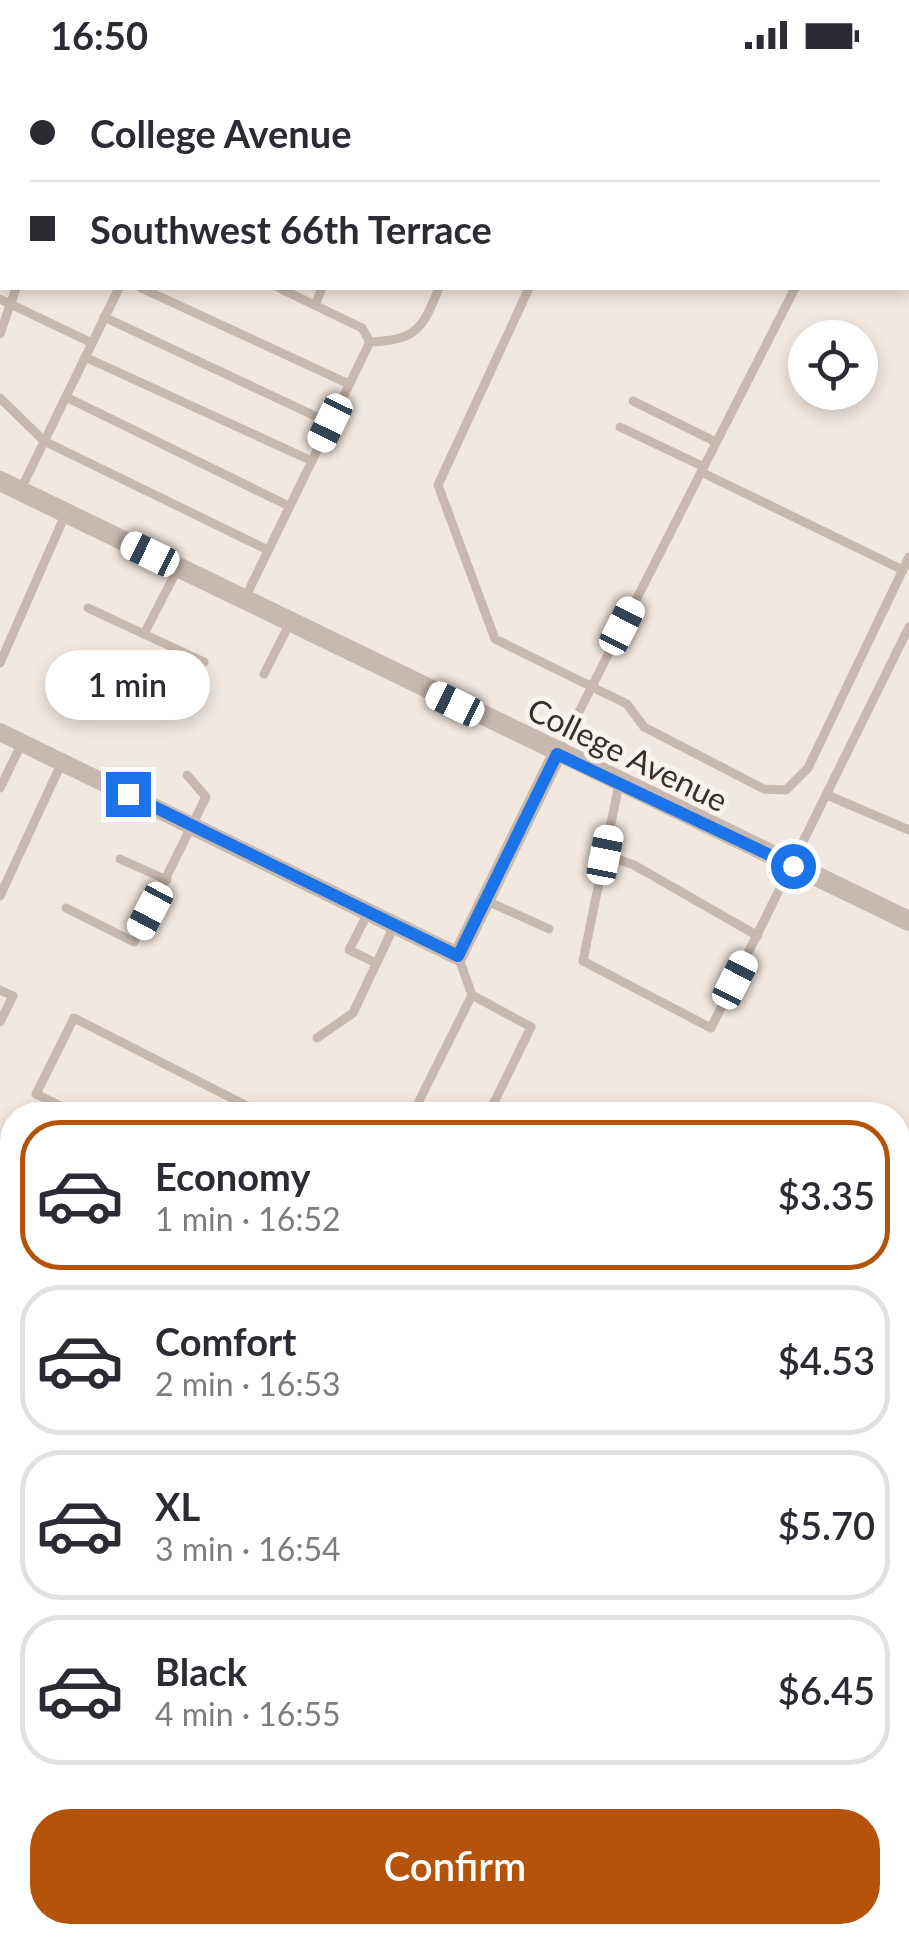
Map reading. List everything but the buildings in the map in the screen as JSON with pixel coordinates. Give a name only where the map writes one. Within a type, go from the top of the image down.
[{"type":"street","name":"College Avenue","points":[[0,481],[557,754],[909,921]]},
{"type":"street","points":[[0,732],[458,956],[557,754]]},
{"type":"lane","points":[[20,490],[118,290]]},
{"type":"lane","points":[[144,290],[349,384]]},
{"type":"lane","points":[[283,290],[362,328],[370,342]]},
{"type":"lane","points":[[315,305],[321,290]]},
{"type":"lane","points":[[370,342],[404,341],[426,320],[438,290]]},
{"type":"lane","points":[[529,290],[438,485],[494,639],[627,704],[644,727],[764,790],[786,790],[808,768],[909,558]]},
{"type":"lane","points":[[557,754],[794,290]]},
{"type":"lane","points":[[0,334],[5,302],[92,344]]},
{"type":"lane","points":[[104,317],[330,423]]},
{"type":"lane","points":[[244,600],[370,342]]},
{"type":"lane","points":[[85,357],[312,461]]},
{"type":"lane","points":[[66,397],[290,506]]},
{"type":"lane","points":[[0,398],[44,441],[268,550]]},
{"type":"lane","points":[[633,401],[716,442]]},
{"type":"lane","points":[[620,427],[903,570]]},
{"type":"lane","points":[[0,662],[66,513]]},
{"type":"lane","points":[[144,634],[178,568]]},
{"type":"lane","points":[[88,608],[204,662]]},
{"type":"lane","points":[[264,674],[290,623]]},
{"type":"lane","points":[[619,784],[584,961],[711,1028],[909,628]]},
{"type":"lane","points":[[0,788],[22,742]]},
{"type":"lane","points":[[0,896],[62,762]]},
{"type":"lane","points":[[66,908],[134,942],[206,797],[187,775]]},
{"type":"lane","points":[[827,794],[909,830]]},
{"type":"lane","points":[[605,855],[634,865],[758,936]]},
{"type":"lane","points":[[120,860],[167,880]]},
{"type":"lane","points":[[485,900],[548,929]]},
{"type":"lane","points":[[368,912],[349,950],[376,963]]},
{"type":"lane","points":[[317,1038],[353,1013],[395,924]]},
{"type":"lane","points":[[458,956],[472,994],[532,1027],[494,1102]]},
{"type":"lane","points":[[0,990],[13,996],[0,1022]]},
{"type":"lane","points":[[418,1102],[472,994]]},
{"type":"lane","points":[[53,1102],[36,1094],[74,1018],[239,1102]]},
{"type":"route","points":[[128,794],[458,956],[557,754],[793,866]]}]
